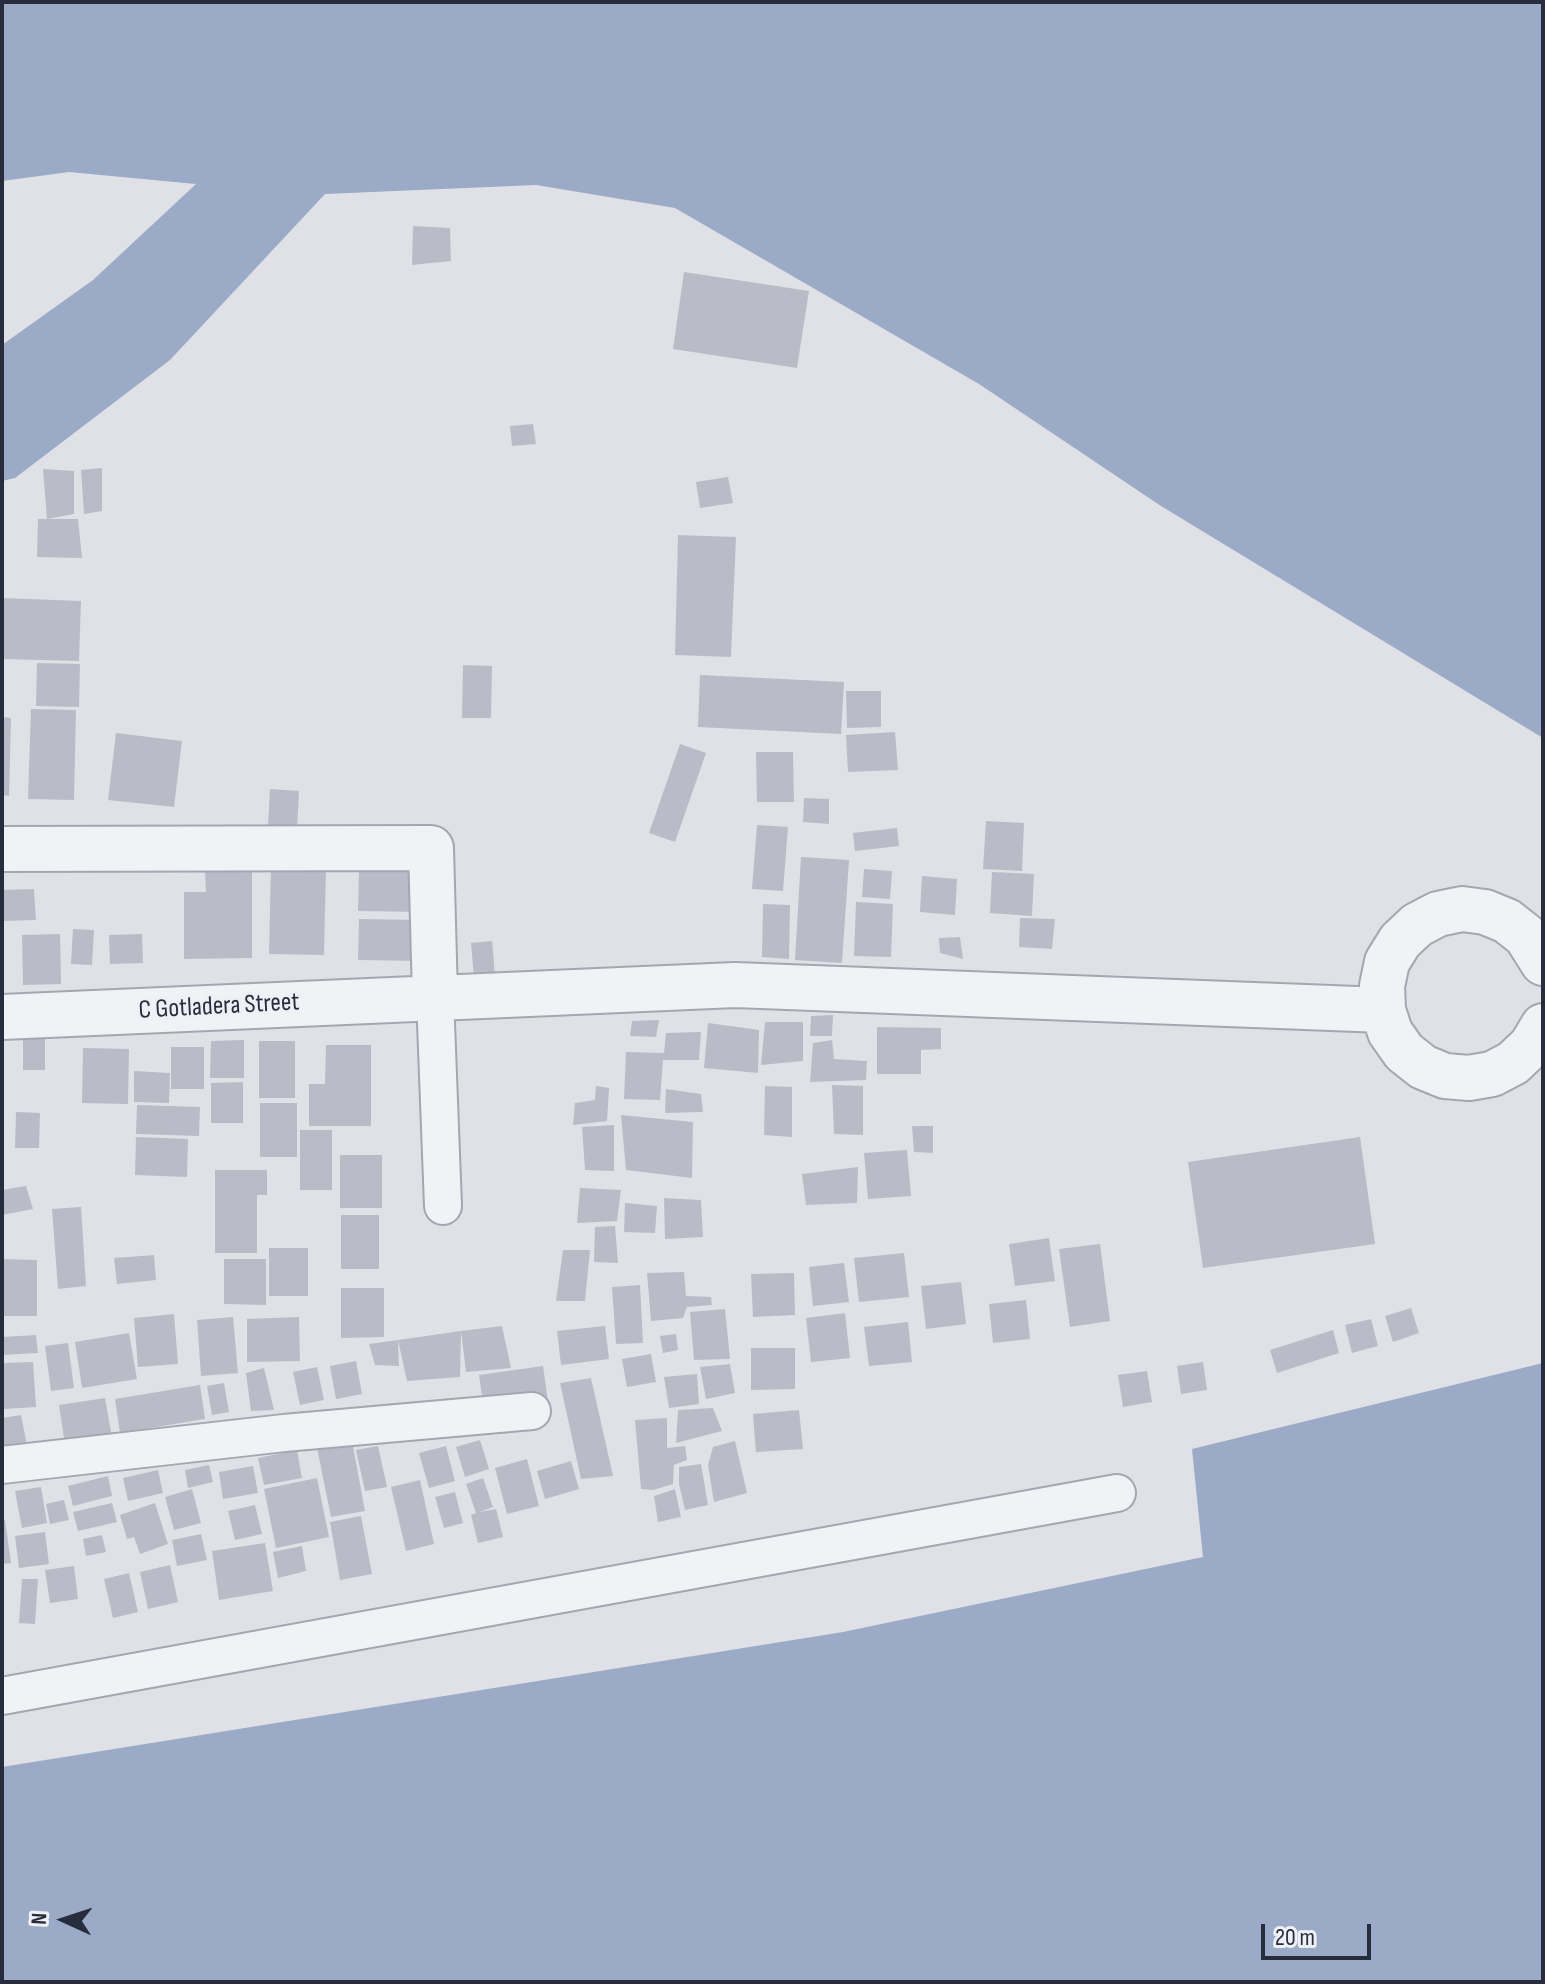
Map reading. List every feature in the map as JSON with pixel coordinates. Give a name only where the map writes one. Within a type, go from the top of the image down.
[{"type":"street","points":[[2,849],[431,848],[443,1206]]},
{"type":"street","points":[[1543,963],[1526,936],[1507,921],[1485,912],[1462,909],[1438,914],[1417,925],[1400,941],[1387,962],[1382,986],[1383,1010],[1390,1032],[1404,1052],[1423,1067],[1445,1076],[1469,1078],[1492,1074],[1513,1063],[1531,1046],[1543,1026]]},
{"type":"street","name":"C Gotladera Street","points":[[2,1017],[735,985],[1383,1010]]},
{"type":"street","points":[[2,1465],[284,1433],[532,1411]]},
{"type":"street","points":[[2,1696],[1117,1493]]},
{"type":"water","points":[[2,2],[1543,2],[1543,738],[1161,506],[979,384],[675,208],[536,185],[325,194],[170,360],[15,478],[2,481],[2,345],[93,280],[196,184],[69,172],[2,181]]},
{"type":"water","points":[[1543,1363],[1543,1982],[2,1982],[2,1767],[843,1632],[1203,1557],[1192,1449]]},
{"type":"building","points":[[413,226],[450,228],[451,261],[412,265]]},
{"type":"building","points":[[684,272],[809,291],[797,368],[673,349]]},
{"type":"building","points":[[533,424],[536,444],[512,446],[510,426]]},
{"type":"building","points":[[102,468],[102,511],[84,514],[81,470]]},
{"type":"building","points":[[43,469],[74,471],[74,514],[47,519]]},
{"type":"building","points":[[728,477],[733,503],[700,508],[696,482]]},
{"type":"building","points":[[38,519],[78,519],[82,558],[37,557]]},
{"type":"building","points":[[678,535],[736,537],[731,657],[675,655]]},
{"type":"building","points":[[2,598],[81,601],[79,661],[2,659]]},
{"type":"building","points":[[37,663],[80,664],[79,707],[36,706]]},
{"type":"building","points":[[463,665],[492,666],[491,718],[462,718]]},
{"type":"building","points":[[700,675],[844,682],[841,734],[698,727]]},
{"type":"building","points":[[846,691],[881,691],[881,727],[847,728]]},
{"type":"building","points":[[31,709],[76,710],[74,800],[28,799]]},
{"type":"building","points":[[2,717],[11,718],[9,796],[2,795]]},
{"type":"building","points":[[895,732],[898,770],[848,772],[846,735]]},
{"type":"building","points":[[116,733],[182,741],[174,807],[108,800]]},
{"type":"building","points":[[680,744],[706,753],[675,842],[649,833]]},
{"type":"building","points":[[756,752],[793,752],[794,802],[757,802]]},
{"type":"building","points":[[270,789],[299,791],[297,829],[268,827]]},
{"type":"building","points":[[804,798],[829,799],[829,824],[803,822]]},
{"type":"building","points":[[986,821],[1024,823],[1022,871],[983,869]]},
{"type":"building","points":[[757,825],[788,827],[783,891],[752,889]]},
{"type":"building","points":[[897,828],[899,846],[855,851],[853,833]]},
{"type":"building","points":[[801,857],[849,860],[842,963],[795,960]]},
{"type":"building","points":[[271,865],[326,866],[324,955],[269,954]]},
{"type":"building","points":[[864,869],[892,871],[890,899],[862,897]]},
{"type":"building","points":[[359,870],[421,872],[421,912],[358,911]]},
{"type":"building","points":[[205,871],[252,871],[252,958],[184,959],[184,892],[206,892]]},
{"type":"building","points":[[992,872],[1034,874],[1032,916],[990,913]]},
{"type":"building","points":[[922,876],[957,879],[955,915],[920,912]]},
{"type":"building","points":[[34,889],[36,920],[2,921],[2,890]]},
{"type":"building","points":[[856,902],[893,904],[891,957],[854,956]]},
{"type":"building","points":[[763,904],[790,905],[789,959],[762,957]]},
{"type":"building","points":[[1020,918],[1055,919],[1052,949],[1019,947]]},
{"type":"building","points":[[359,919],[423,920],[422,961],[358,960]]},
{"type":"building","points":[[73,929],[94,930],[92,965],[71,964]]},
{"type":"building","points":[[60,934],[61,984],[23,985],[22,935]]},
{"type":"building","points":[[142,934],[143,963],[110,964],[109,935]]},
{"type":"building","points":[[960,937],[963,959],[940,953],[939,938]]},
{"type":"building","points":[[492,941],[495,976],[474,978],[471,943]]},
{"type":"building","points":[[833,1015],[832,1036],[810,1036],[811,1016]]},
{"type":"building","points":[[659,1020],[656,1037],[630,1036],[632,1021]]},
{"type":"building","points":[[765,1022],[803,1022],[803,1061],[761,1065]]},
{"type":"building","points":[[708,1023],[759,1030],[758,1073],[704,1068]]},
{"type":"building","points":[[877,1027],[941,1028],[941,1049],[921,1050],[921,1074],[877,1074]]},
{"type":"building","points":[[701,1032],[699,1060],[663,1060],[660,1100],[624,1099],[626,1052],[664,1053],[666,1033]]},
{"type":"building","points":[[23,1036],[45,1036],[45,1070],[23,1070]]},
{"type":"building","points":[[244,1040],[244,1078],[210,1078],[211,1041]]},
{"type":"building","points":[[832,1040],[834,1059],[867,1061],[866,1080],[810,1082],[813,1043]]},
{"type":"building","points":[[259,1041],[295,1041],[295,1098],[259,1098]]},
{"type":"building","points":[[326,1045],[371,1045],[371,1126],[309,1126],[309,1084],[325,1084]]},
{"type":"building","points":[[171,1047],[204,1047],[204,1089],[171,1089]]},
{"type":"building","points":[[83,1048],[129,1049],[128,1104],[82,1103]]},
{"type":"building","points":[[134,1071],[170,1073],[169,1103],[134,1102]]},
{"type":"building","points":[[243,1082],[243,1123],[211,1123],[211,1083]]},
{"type":"building","points":[[832,1085],[863,1086],[863,1135],[834,1134]]},
{"type":"building","points":[[596,1086],[609,1088],[607,1121],[573,1125],[575,1103],[595,1100]]},
{"type":"building","points":[[765,1086],[792,1087],[792,1137],[764,1135]]},
{"type":"building","points":[[666,1089],[701,1094],[703,1112],[665,1113]]},
{"type":"building","points":[[260,1103],[297,1103],[297,1157],[260,1157]]},
{"type":"building","points":[[137,1105],[200,1107],[199,1136],[136,1134]]},
{"type":"building","points":[[16,1112],[40,1113],[39,1148],[15,1148]]},
{"type":"building","points":[[621,1115],[693,1122],[692,1178],[626,1170]]},
{"type":"building","points":[[614,1125],[614,1171],[585,1170],[582,1127]]},
{"type":"building","points":[[912,1126],[933,1126],[933,1153],[914,1152]]},
{"type":"building","points":[[300,1130],[332,1130],[332,1190],[300,1190]]},
{"type":"building","points":[[136,1137],[188,1139],[187,1177],[135,1175]]},
{"type":"building","points":[[1360,1137],[1375,1244],[1203,1268],[1188,1162]]},
{"type":"building","points":[[907,1150],[911,1196],[868,1199],[864,1153]]},
{"type":"building","points":[[340,1155],[382,1155],[382,1208],[340,1208]]},
{"type":"building","points":[[858,1167],[857,1203],[806,1205],[802,1174]]},
{"type":"building","points":[[215,1170],[267,1170],[267,1195],[257,1195],[257,1253],[215,1253]]},
{"type":"building","points":[[26,1186],[33,1209],[2,1215],[2,1190]]},
{"type":"building","points":[[580,1188],[621,1190],[617,1221],[577,1223]]},
{"type":"building","points":[[664,1198],[701,1200],[703,1237],[665,1239]]},
{"type":"building","points":[[625,1203],[657,1206],[655,1233],[624,1232]]},
{"type":"building","points":[[81,1207],[86,1286],[58,1289],[52,1209]]},
{"type":"building","points":[[341,1215],[379,1215],[379,1269],[341,1269]]},
{"type":"building","points":[[615,1226],[618,1263],[594,1262],[595,1227]]},
{"type":"building","points":[[1049,1238],[1055,1281],[1015,1286],[1009,1244]]},
{"type":"building","points":[[1100,1244],[1110,1321],[1070,1327],[1059,1249]]},
{"type":"building","points":[[269,1248],[308,1248],[308,1296],[269,1296]]},
{"type":"building","points":[[563,1250],[590,1250],[585,1301],[556,1301]]},
{"type":"building","points":[[904,1253],[909,1297],[859,1302],[854,1258]]},
{"type":"building","points":[[154,1255],[156,1280],[117,1284],[114,1258]]},
{"type":"building","points":[[3,1259],[37,1260],[37,1316],[3,1316]]},
{"type":"building","points":[[224,1259],[266,1259],[266,1305],[224,1304]]},
{"type":"building","points":[[844,1263],[849,1302],[813,1306],[809,1267]]},
{"type":"building","points":[[684,1272],[686,1296],[711,1297],[712,1305],[687,1307],[683,1318],[651,1321],[647,1273]]},
{"type":"building","points":[[794,1273],[795,1315],[753,1317],[751,1274]]},
{"type":"building","points":[[961,1282],[966,1324],[926,1329],[921,1286]]},
{"type":"building","points":[[640,1285],[643,1343],[616,1344],[612,1287]]},
{"type":"building","points":[[341,1288],[384,1288],[384,1337],[341,1338]]},
{"type":"building","points":[[1026,1300],[1030,1339],[993,1343],[989,1304]]},
{"type":"building","points":[[1411,1308],[1419,1333],[1393,1342],[1385,1316]]},
{"type":"building","points":[[725,1309],[730,1359],[694,1360],[690,1312]]},
{"type":"building","points":[[845,1313],[850,1358],[811,1362],[806,1318]]},
{"type":"building","points":[[174,1314],[178,1364],[138,1367],[134,1318]]},
{"type":"building","points":[[233,1317],[238,1373],[201,1376],[197,1320]]},
{"type":"building","points":[[299,1317],[300,1361],[247,1362],[247,1319]]},
{"type":"building","points":[[1371,1319],[1378,1346],[1352,1353],[1345,1325]]},
{"type":"building","points":[[908,1322],[912,1362],[869,1366],[864,1327]]},
{"type":"building","points":[[502,1326],[511,1368],[466,1372],[461,1331]]},
{"type":"building","points":[[605,1326],[609,1359],[561,1365],[557,1331]]},
{"type":"building","points":[[1333,1330],[1339,1353],[1277,1373],[1270,1350]]},
{"type":"building","points":[[461,1331],[460,1377],[407,1381],[398,1340]]},
{"type":"building","points":[[129,1333],[137,1379],[82,1388],[75,1342]]},
{"type":"building","points":[[676,1334],[678,1350],[663,1353],[660,1336]]},
{"type":"building","points":[[36,1335],[38,1353],[2,1355],[2,1337]]},
{"type":"building","points":[[398,1340],[399,1366],[375,1365],[369,1344]]},
{"type":"building","points":[[68,1343],[74,1388],[51,1391],[45,1346]]},
{"type":"building","points":[[751,1348],[795,1348],[795,1389],[751,1390]]},
{"type":"building","points":[[651,1354],[656,1382],[627,1387],[622,1359]]},
{"type":"building","points":[[356,1361],[362,1394],[336,1399],[330,1366]]},
{"type":"building","points":[[33,1362],[36,1407],[4,1409],[2,1363]]},
{"type":"building","points":[[1203,1362],[1207,1390],[1181,1394],[1177,1366]]},
{"type":"building","points":[[730,1364],[735,1393],[706,1399],[700,1367]]},
{"type":"building","points":[[543,1366],[548,1401],[484,1410],[479,1375]]},
{"type":"building","points":[[317,1367],[324,1400],[300,1405],[293,1372]]},
{"type":"building","points":[[264,1368],[274,1410],[251,1411],[246,1373]]},
{"type":"building","points":[[1147,1371],[1152,1402],[1123,1407],[1118,1375]]},
{"type":"building","points":[[697,1374],[699,1404],[669,1408],[664,1377]]},
{"type":"building","points":[[591,1378],[613,1476],[581,1479],[560,1383]]},
{"type":"building","points":[[224,1383],[229,1412],[212,1415],[207,1386]]},
{"type":"building","points":[[200,1385],[205,1419],[120,1433],[115,1399]]},
{"type":"building","points":[[105,1398],[112,1438],[65,1445],[59,1405]]},
{"type":"building","points":[[713,1408],[722,1431],[676,1443],[678,1410]]},
{"type":"building","points":[[799,1410],[803,1449],[756,1452],[753,1414]]},
{"type":"building","points":[[21,1415],[28,1450],[2,1455],[2,1418]]},
{"type":"building","points":[[667,1418],[667,1448],[685,1446],[687,1460],[674,1465],[673,1484],[653,1490],[641,1489],[635,1420]]},
{"type":"building","points":[[480,1440],[489,1469],[465,1477],[456,1447]]},
{"type":"building","points":[[352,1441],[365,1511],[331,1517],[317,1448]]},
{"type":"building","points":[[735,1441],[747,1493],[714,1502],[708,1465],[713,1447]]},
{"type":"building","points":[[378,1446],[387,1487],[365,1491],[356,1450]]},
{"type":"building","points":[[446,1446],[455,1481],[429,1488],[419,1453]]},
{"type":"building","points":[[297,1450],[302,1478],[264,1485],[258,1458]]},
{"type":"building","points":[[527,1459],[539,1506],[507,1514],[495,1468]]},
{"type":"building","points":[[571,1461],[579,1489],[545,1499],[537,1471]]},
{"type":"building","points":[[701,1464],[708,1505],[685,1510],[679,1467]]},
{"type":"building","points":[[209,1465],[213,1482],[188,1488],[185,1470]]},
{"type":"building","points":[[253,1466],[258,1493],[223,1499],[219,1472]]},
{"type":"building","points":[[158,1470],[163,1493],[128,1501],[123,1478]]},
{"type":"building","points":[[108,1476],[112,1496],[73,1506],[68,1486]]},
{"type":"building","points":[[317,1478],[329,1537],[276,1548],[264,1489]]},
{"type":"building","points":[[483,1478],[493,1507],[479,1512],[496,1509],[503,1537],[478,1543],[471,1515],[476,1513],[466,1484]]},
{"type":"building","points":[[420,1480],[434,1544],[406,1551],[391,1487]]},
{"type":"building","points":[[41,1487],[47,1523],[22,1528],[15,1491]]},
{"type":"building","points":[[192,1489],[201,1523],[174,1530],[165,1497]]},
{"type":"building","points":[[675,1489],[681,1517],[658,1522],[654,1496]]},
{"type":"building","points":[[455,1492],[463,1523],[444,1528],[435,1497]]},
{"type":"building","points":[[64,1500],[69,1520],[50,1524],[46,1504]]},
{"type":"building","points":[[112,1503],[117,1522],[78,1531],[73,1512]]},
{"type":"building","points":[[155,1503],[168,1544],[140,1554],[134,1537],[127,1539],[120,1515]]},
{"type":"building","points":[[255,1505],[262,1534],[235,1540],[228,1511]]},
{"type":"building","points":[[361,1516],[372,1574],[340,1580],[330,1522]]},
{"type":"building","points":[[2,1520],[5,1520],[11,1563],[2,1564]]},
{"type":"building","points":[[45,1532],[49,1564],[19,1568],[15,1536]]},
{"type":"building","points":[[201,1534],[207,1560],[177,1566],[172,1540]]},
{"type":"building","points":[[102,1535],[106,1552],[86,1556],[83,1539]]},
{"type":"building","points":[[265,1543],[273,1591],[219,1600],[212,1551]]},
{"type":"building","points":[[302,1546],[306,1571],[278,1578],[273,1552]]},
{"type":"building","points":[[170,1565],[178,1602],[148,1609],[140,1572]]},
{"type":"building","points":[[74,1566],[78,1599],[50,1603],[45,1570]]},
{"type":"building","points":[[129,1573],[138,1612],[113,1618],[104,1579]]},
{"type":"building","points":[[22,1579],[38,1579],[35,1624],[19,1623]]}]
